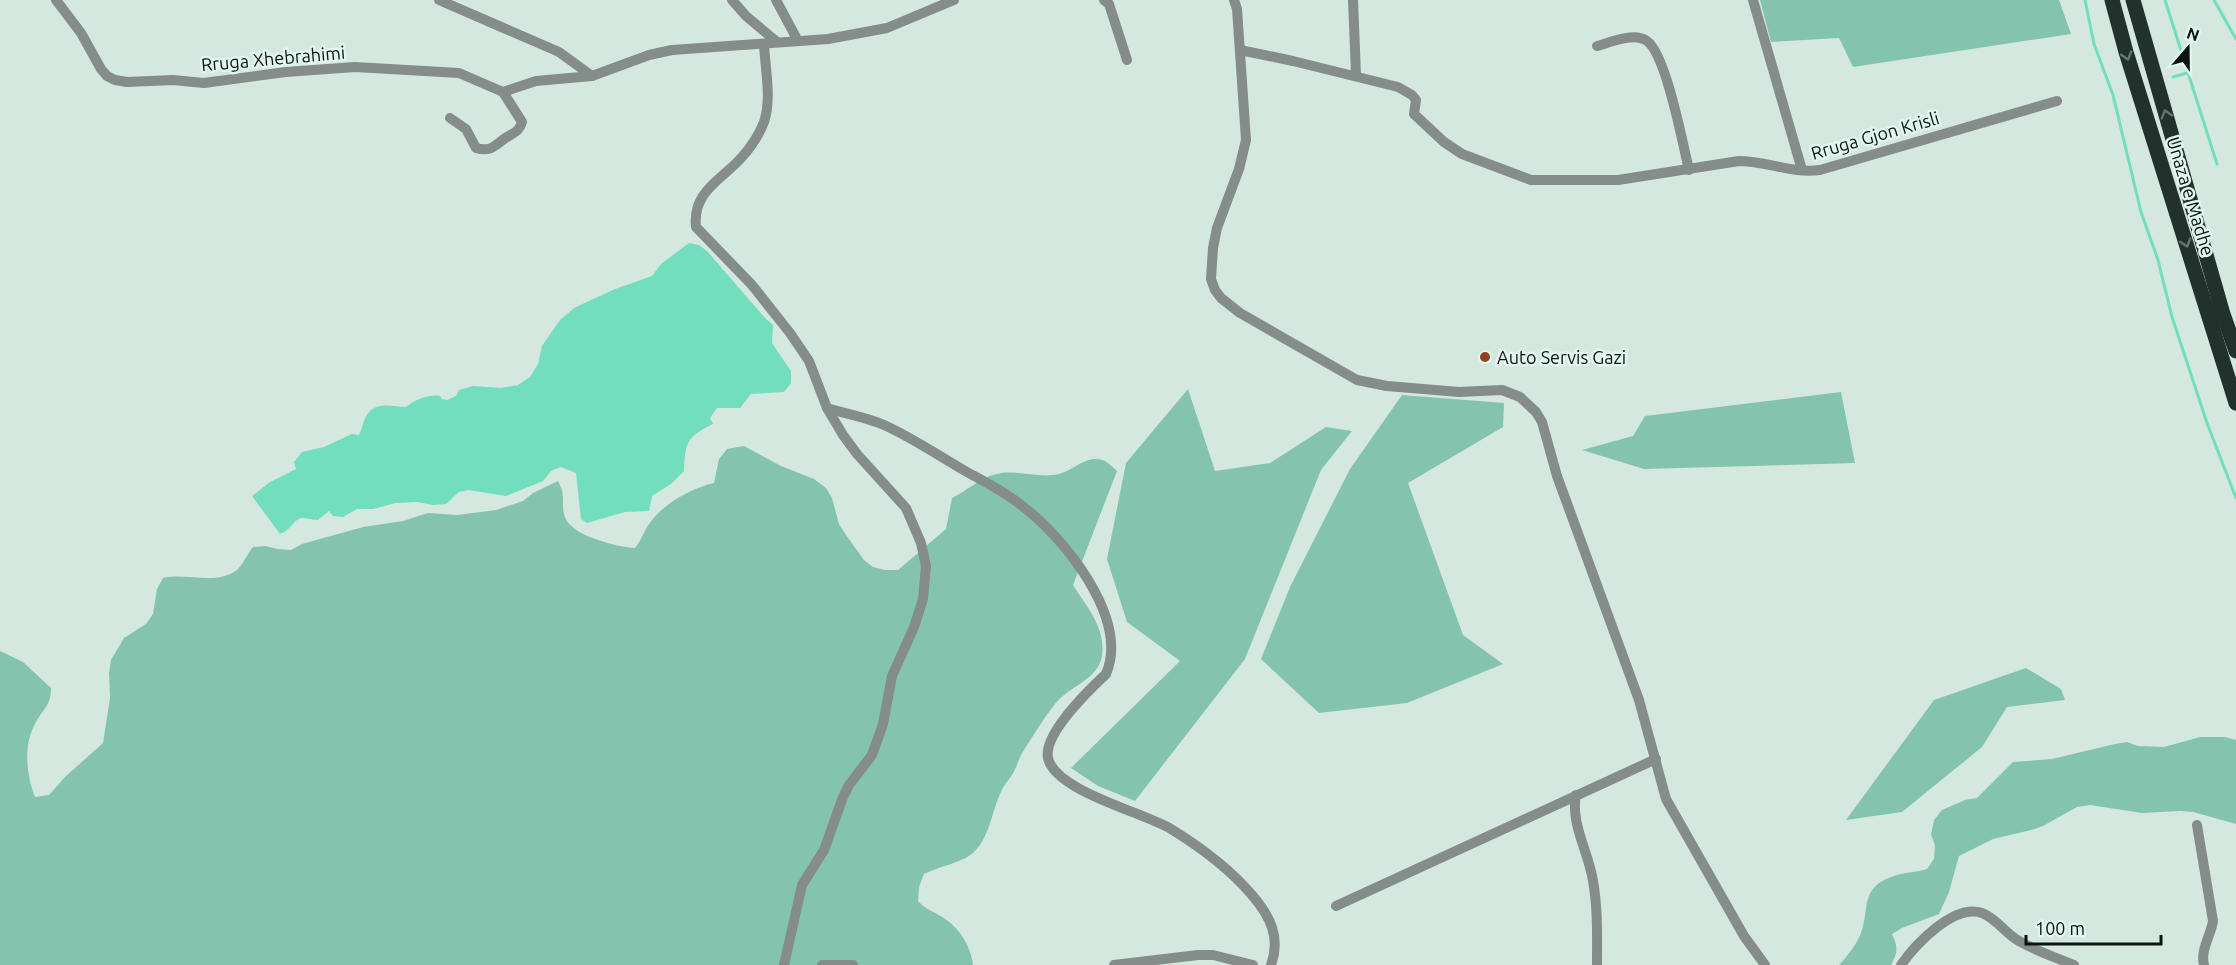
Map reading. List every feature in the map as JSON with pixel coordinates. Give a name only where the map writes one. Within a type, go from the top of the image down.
[{"type":"highway","name":"Unaza e Madhe","points":[[2112,0],[2129,63],[2236,403]]},
{"type":"highway","name":"Unaza e Madhe","points":[[2133,0],[2223,314],[2236,351]]},
{"type":"street","name":"Rruga Xhebrahimi","points":[[56,0],[81,33],[101,69],[115,80],[127,82],[172,80],[204,84],[286,72],[355,68],[459,74],[503,92]]},
{"type":"street","points":[[439,0],[559,52],[592,76]]},
{"type":"street","points":[[732,0],[746,16],[777,42]]},
{"type":"street","points":[[777,0],[798,41]]},
{"type":"street","points":[[450,118],[466,129],[476,148],[489,150],[495,148],[521,126],[522,122],[503,92],[521,84],[592,76],[649,55],[672,50],[828,39],[887,28],[954,0]]},
{"type":"street","points":[[1104,0],[1109,4],[1127,60]]},
{"type":"street","points":[[1234,0],[1237,9],[1246,140],[1239,169],[1217,228],[1211,279],[1215,290],[1221,298],[1240,313],[1344,373],[1365,382],[1459,392],[1502,390],[1520,397],[1536,412],[1542,422],[1557,476],[1639,700],[1662,788],[1675,816],[1744,936],[1765,965]]},
{"type":"street","points":[[1353,0],[1356,75]]},
{"type":"street","name":"Rruga Gjon Krisli","points":[[1753,0],[1802,170],[1811,171],[1832,166],[2057,101]]},
{"type":"street","points":[[1597,46],[1636,38],[1647,40],[1653,47],[1664,71],[1689,170]]},
{"type":"street","points":[[765,44],[767,112],[764,123],[741,159],[701,198],[695,214],[696,227],[752,285],[809,361],[827,408],[857,454],[906,508],[921,543],[926,566],[923,599],[914,627],[892,676],[883,724],[872,755],[849,785],[824,850],[802,885],[784,965]]},
{"type":"street","points":[[1240,50],[1356,75],[1398,87],[1412,95],[1416,100],[1414,114],[1444,142],[1453,148],[1531,180],[1618,180],[1739,161],[1756,161],[1784,169],[1802,170]]},
{"type":"street","points":[[827,408],[882,423],[928,447],[1020,503],[1036,517],[1070,555],[1095,589],[1104,608],[1109,626],[1110,665],[1106,674],[1068,713],[1050,745],[1048,756],[1052,766],[1059,775],[1082,790],[1168,828],[1200,848],[1235,875],[1272,922],[1275,940],[1271,965]]},
{"type":"street","points":[[1336,906],[1656,759]]},
{"type":"street","points":[[1576,795],[1575,813],[1593,880],[1598,930],[1597,965]]},
{"type":"street","points":[[2197,825],[2212,921],[2211,932],[2204,951],[2204,965]]},
{"type":"street","points":[[1901,965],[1931,930],[1959,915],[1972,912],[1982,913],[2016,939],[2074,965]]},
{"type":"street","points":[[1114,965],[1213,955],[1253,965]]},
{"type":"street","points":[[822,965],[853,965]]},
{"type":"shaded area","points":[[1760,0],[2059,0],[2071,34],[1853,67],[1839,38],[1771,42]]},
{"type":"shaded area","points":[[689,243],[699,245],[707,251],[773,325],[772,343],[791,371],[791,383],[784,392],[751,394],[740,408],[717,408],[710,418],[713,424],[689,442],[685,453],[684,471],[671,484],[652,496],[649,511],[625,512],[587,523],[581,519],[576,473],[561,467],[551,471],[543,481],[506,496],[468,490],[459,492],[446,504],[396,503],[373,509],[357,509],[343,517],[333,516],[329,511],[318,520],[298,519],[280,534],[252,496],[270,482],[296,469],[294,462],[302,452],[324,447],[352,434],[359,435],[366,416],[374,408],[379,406],[406,407],[431,396],[440,396],[447,400],[456,396],[459,390],[473,386],[501,388],[518,385],[530,377],[538,364],[542,346],[560,320],[574,308],[615,289],[652,276],[661,264]]},
{"type":"shaded area","points":[[1188,389],[1215,471],[1270,463],[1326,427],[1352,431],[1321,470],[1245,659],[1135,801],[1098,786],[1071,768],[1180,661],[1127,622],[1107,559],[1126,463]]},
{"type":"shaded area","points":[[1841,392],[1855,463],[1644,469],[1582,450],[1633,436],[1645,416]]},
{"type":"shaded area","points":[[1402,395],[1504,403],[1503,427],[1408,483],[1463,635],[1503,664],[1407,703],[1319,713],[1261,659],[1290,587],[1350,469]]},
{"type":"shaded area","points":[[744,446],[781,466],[814,479],[826,488],[832,498],[839,524],[846,535],[864,560],[873,567],[885,570],[898,570],[946,529],[952,498],[985,478],[1005,473],[1059,474],[1093,459],[1104,461],[1117,471],[1073,585],[1089,610],[1101,636],[1102,656],[1099,664],[1089,677],[1061,698],[1039,726],[1001,791],[987,832],[979,846],[970,856],[924,874],[919,887],[918,901],[948,921],[959,932],[970,951],[973,965],[0,965],[0,651],[23,662],[51,688],[48,703],[32,731],[27,759],[35,797],[49,795],[65,777],[103,743],[110,698],[111,660],[124,638],[146,624],[153,614],[157,589],[163,578],[181,576],[210,578],[228,575],[239,568],[253,547],[265,546],[291,550],[302,544],[363,527],[403,521],[428,513],[457,515],[496,510],[523,501],[533,493],[558,481],[562,492],[565,517],[569,524],[585,535],[596,539],[635,548],[653,519],[668,505],[695,489],[714,483],[719,459],[727,449]]},
{"type":"shaded area","points":[[2026,668],[2061,689],[2065,700],[2007,707],[1982,747],[1902,812],[1846,820],[1934,700]]},
{"type":"shaded area","points":[[2200,737],[2225,737],[2236,740],[2236,824],[2193,812],[2142,813],[2090,805],[2077,807],[2043,826],[1993,839],[1959,856],[1949,892],[1939,914],[1892,934],[1896,949],[1891,965],[1839,965],[1860,935],[1868,899],[1875,887],[1895,875],[1927,869],[1934,859],[1935,846],[1931,834],[1934,820],[1942,810],[1965,800],[1977,798],[2013,762],[2052,759],[2127,742],[2138,746],[2164,747]]},
{"type":"waterway","points":[[2085,0],[2094,44],[2113,95],[2141,212],[2158,260],[2172,317],[2207,423],[2236,498]]},
{"type":"waterway","points":[[2165,0],[2217,164]]},
{"type":"waterway","points":[[2214,0],[2236,39]]},
{"type":"waterway","points":[[2173,77],[2187,73]]},
{"type":"place","name":"Auto Servis Gazi","points":[[1485,357]]}]
